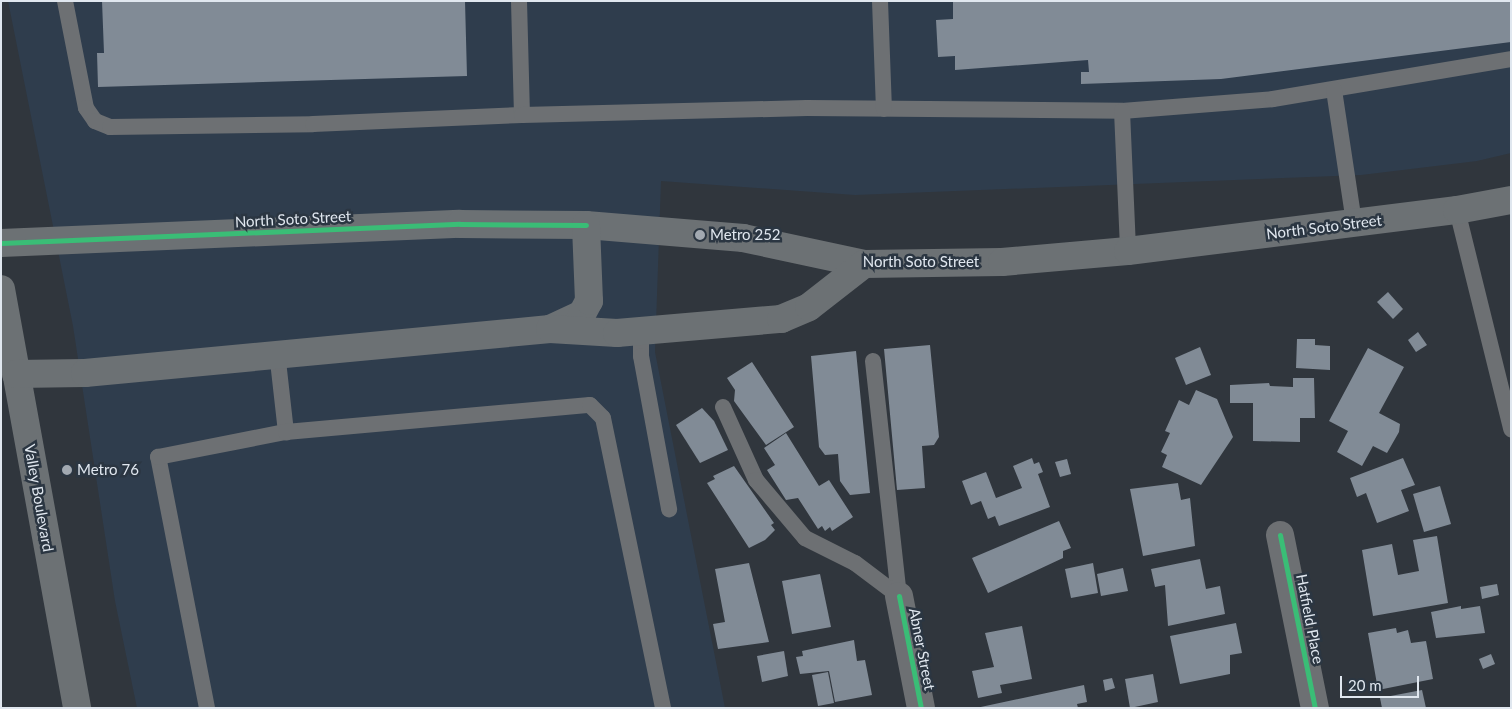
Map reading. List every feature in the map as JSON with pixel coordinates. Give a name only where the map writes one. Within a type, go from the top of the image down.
[{"type":"main road","name":"North Soto Street","points":[[1,243],[460,224],[586,225],[743,238],[864,264],[1002,262],[1128,251],[1457,210],[1511,200]]},
{"type":"main road","points":[[550,329],[582,314],[589,301],[586,225]]},
{"type":"main road","points":[[16,374],[85,373],[277,352],[550,329],[641,331],[781,319],[809,307],[864,264]]},
{"type":"main road","name":"Valley Boulevard","points":[[1,288],[77,708]]},
{"type":"street","name":"Hatfield Place","points":[[1280,536],[1315,708]]},
{"type":"street","name":"Abner Street","points":[[899,596],[921,708]]},
{"type":"lane","points":[[65,1],[86,108],[95,121],[110,127],[313,124],[522,115],[884,109],[1122,111],[1334,90],[1511,59]]},
{"type":"lane","points":[[519,1],[522,115]]},
{"type":"lane","points":[[880,1],[884,109]]},
{"type":"lane","points":[[1334,90],[1354,223]]},
{"type":"lane","points":[[1122,111],[1128,251]]},
{"type":"lane","points":[[1457,210],[1511,429]]},
{"type":"lane","points":[[641,331],[641,356],[669,508]]},
{"type":"lane","points":[[277,352],[286,432]]},
{"type":"lane","points":[[873,361],[899,596]]},
{"type":"lane","points":[[207,708],[158,457],[286,432],[590,406],[603,418],[664,708]]},
{"type":"lane","points":[[723,407],[756,480],[805,538],[855,563],[899,596]]},
{"type":"shaded area","points":[[8,1],[1511,1],[1511,153],[1477,161],[1361,175],[855,195],[661,181],[655,352],[725,708],[137,708],[115,601],[73,326]]},
{"type":"building","points":[[102,1],[465,1],[467,76],[98,87],[97,53],[104,53]]},
{"type":"building","points":[[953,1],[1511,1],[1511,42],[1221,79],[1081,84],[1081,72],[1089,72],[1088,60],[955,70],[955,56],[938,57],[936,20],[953,19]]},
{"type":"building","points":[[1388,292],[1403,309],[1393,319],[1377,302]]},
{"type":"building","points":[[1418,332],[1427,345],[1416,352],[1408,340]]},
{"type":"building","points":[[1297,339],[1315,339],[1315,345],[1330,346],[1330,370],[1296,368]]},
{"type":"building","points":[[930,345],[939,437],[934,445],[922,446],[925,488],[897,490],[884,349]]},
{"type":"building","points":[[1200,347],[1211,375],[1186,385],[1175,358]]},
{"type":"building","points":[[1368,348],[1404,367],[1379,413],[1400,424],[1399,432],[1387,453],[1373,446],[1362,466],[1337,452],[1348,431],[1329,421]]},
{"type":"building","points":[[856,351],[870,493],[850,495],[840,481],[838,454],[825,455],[819,447],[811,356]]},
{"type":"building","points":[[752,362],[794,427],[766,445],[734,401],[735,390],[727,378]]},
{"type":"building","points":[[1293,378],[1314,378],[1315,418],[1300,418],[1300,442],[1253,441],[1253,403],[1230,403],[1230,385],[1269,383],[1270,386],[1293,387]]},
{"type":"building","points":[[1196,390],[1217,399],[1233,437],[1201,485],[1162,467],[1167,455],[1161,452],[1170,433],[1165,431],[1179,400],[1189,405]]},
{"type":"building","points":[[702,408],[714,421],[728,450],[700,463],[676,425]]},
{"type":"building","points":[[786,433],[819,486],[829,480],[853,517],[832,531],[830,527],[825,531],[822,526],[818,529],[798,498],[786,500],[767,470],[775,465],[764,448]]},
{"type":"building","points":[[1032,458],[1034,464],[1039,462],[1043,472],[1038,474],[1050,507],[999,526],[995,516],[988,519],[981,501],[971,505],[962,481],[986,472],[996,498],[1022,488],[1013,466]]},
{"type":"building","points":[[1403,458],[1415,485],[1401,490],[1409,511],[1377,523],[1366,493],[1357,497],[1350,478]]},
{"type":"building","points":[[1067,459],[1071,474],[1060,477],[1055,462]]},
{"type":"building","points":[[734,466],[774,523],[771,525],[775,530],[765,540],[749,548],[707,483],[715,479],[713,476]]},
{"type":"building","points":[[1178,483],[1181,500],[1190,498],[1195,546],[1143,556],[1130,489]]},
{"type":"building","points":[[1440,486],[1451,524],[1424,532],[1413,494]]},
{"type":"building","points":[[1059,521],[1071,548],[1063,551],[1063,558],[988,593],[972,558]]},
{"type":"building","points":[[1437,536],[1448,603],[1373,616],[1362,550],[1392,544],[1398,575],[1419,571],[1413,540]]},
{"type":"building","points":[[1200,559],[1206,589],[1220,586],[1225,614],[1168,626],[1165,585],[1155,587],[1151,569]]},
{"type":"building","points":[[749,563],[769,642],[718,649],[713,624],[725,622],[715,569]]},
{"type":"building","points":[[1093,563],[1098,593],[1071,598],[1065,569]]},
{"type":"building","points":[[1123,568],[1128,591],[1101,596],[1097,574]]},
{"type":"building","points":[[820,574],[831,627],[792,634],[782,581]]},
{"type":"building","points":[[1497,584],[1499,595],[1482,599],[1480,587]]},
{"type":"building","points":[[1461,606],[1461,609],[1480,606],[1485,633],[1436,638],[1431,612]]},
{"type":"building","points":[[1236,623],[1242,653],[1230,655],[1230,674],[1180,684],[1170,636]]},
{"type":"building","points":[[1022,626],[1032,679],[1000,685],[1002,693],[978,698],[972,671],[994,667],[985,633]]},
{"type":"building","points":[[1396,628],[1397,633],[1408,630],[1411,643],[1426,641],[1433,679],[1378,690],[1368,633]]},
{"type":"building","points":[[854,640],[857,661],[865,660],[872,695],[835,702],[829,671],[800,674],[796,657],[803,656],[802,651]]},
{"type":"building","points":[[784,651],[788,676],[762,682],[757,656]]},
{"type":"building","points":[[1491,654],[1495,664],[1483,669],[1479,659]]},
{"type":"building","points":[[828,672],[834,703],[818,706],[812,675]]},
{"type":"building","points":[[1153,674],[1158,702],[1130,708],[1125,679]]},
{"type":"building","points":[[1112,678],[1115,688],[1105,691],[1103,680]]},
{"type":"building","points":[[1084,685],[1087,702],[1077,704],[1078,708],[976,708]]},
{"type":"building","points":[[1422,690],[1426,708],[1382,708],[1380,698]]},
{"type":"cycle path","points":[[1,243],[460,224],[586,225]]},
{"type":"cycle path","points":[[1280,535],[1315,708]]},
{"type":"cycle path","points":[[899,596],[921,708]]},
{"type":"place","name":"Metro 252","points":[[700,235]]},
{"type":"place","name":"Metro 76","points":[[67,470]]}]
